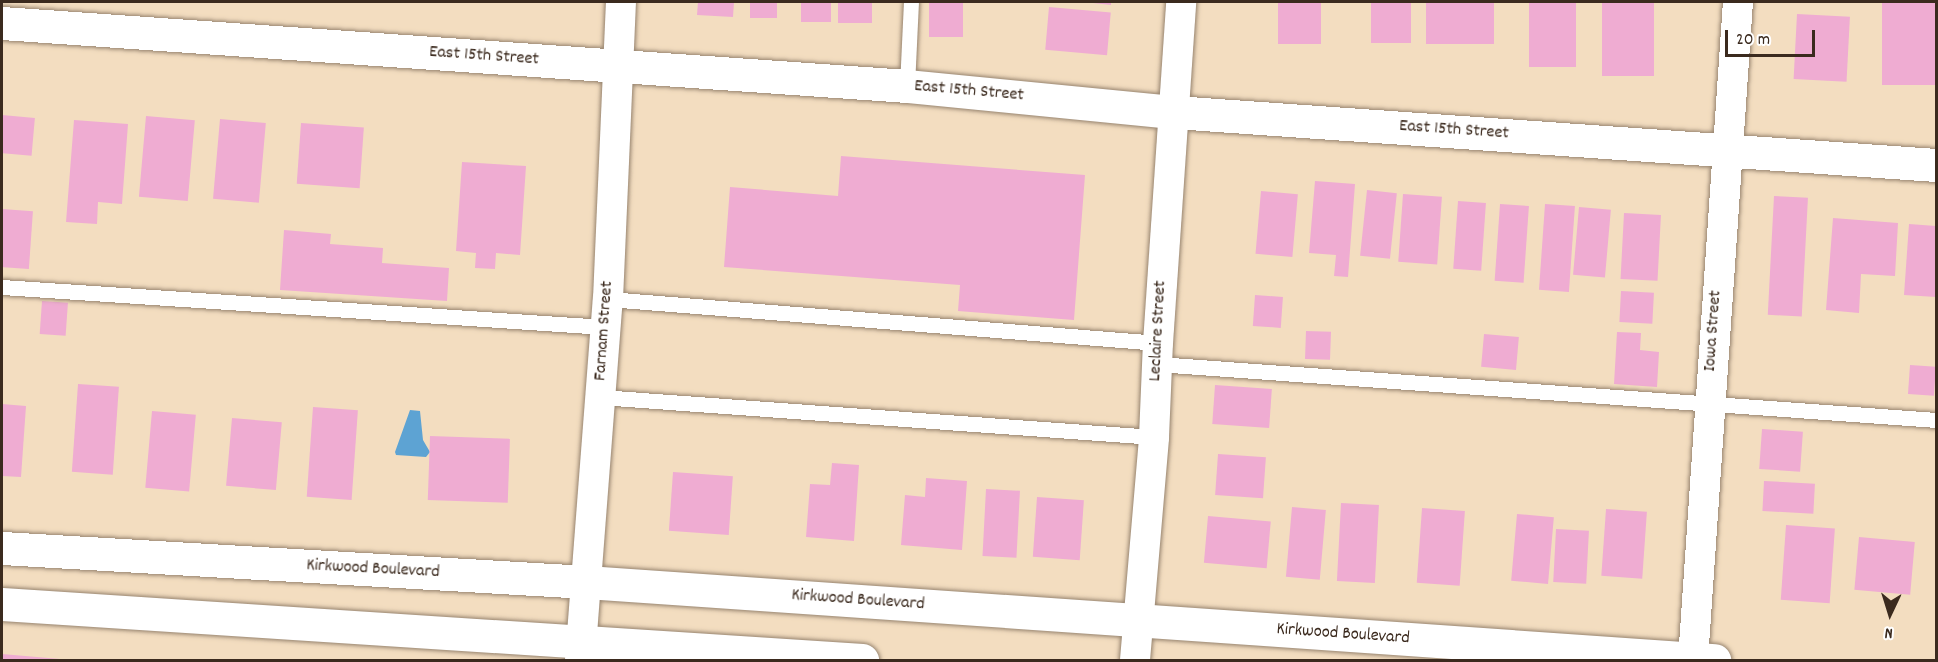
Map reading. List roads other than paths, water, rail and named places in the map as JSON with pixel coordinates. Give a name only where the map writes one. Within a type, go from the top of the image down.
[{"type":"street","name":"Farnam Street","points":[[580,651],[607,313],[621,2]]},
{"type":"street","name":"Leclaire Street","points":[[1135,660],[1154,437],[1157,354],[1181,2]]},
{"type":"street","name":"Iowa Street","points":[[1700,660],[1709,404],[1738,2]]},
{"type":"street","name":"East 15th Street","points":[[2,23],[907,86],[1174,112],[1936,165]]},
{"type":"street","name":"Kirkwood Boulevard","points":[[2,548],[586,582],[1700,660]]},
{"type":"street","points":[[2,604],[580,651],[862,660]]},
{"type":"lane","points":[[907,86],[911,2]]},
{"type":"lane","points":[[2,286],[607,313],[1157,354],[1709,404],[1936,420]]},
{"type":"lane","points":[[600,397],[1154,437]]},
{"type":"water","points":[[410,410],[420,411],[423,440],[430,452],[426,457],[396,455],[395,452]]}]
